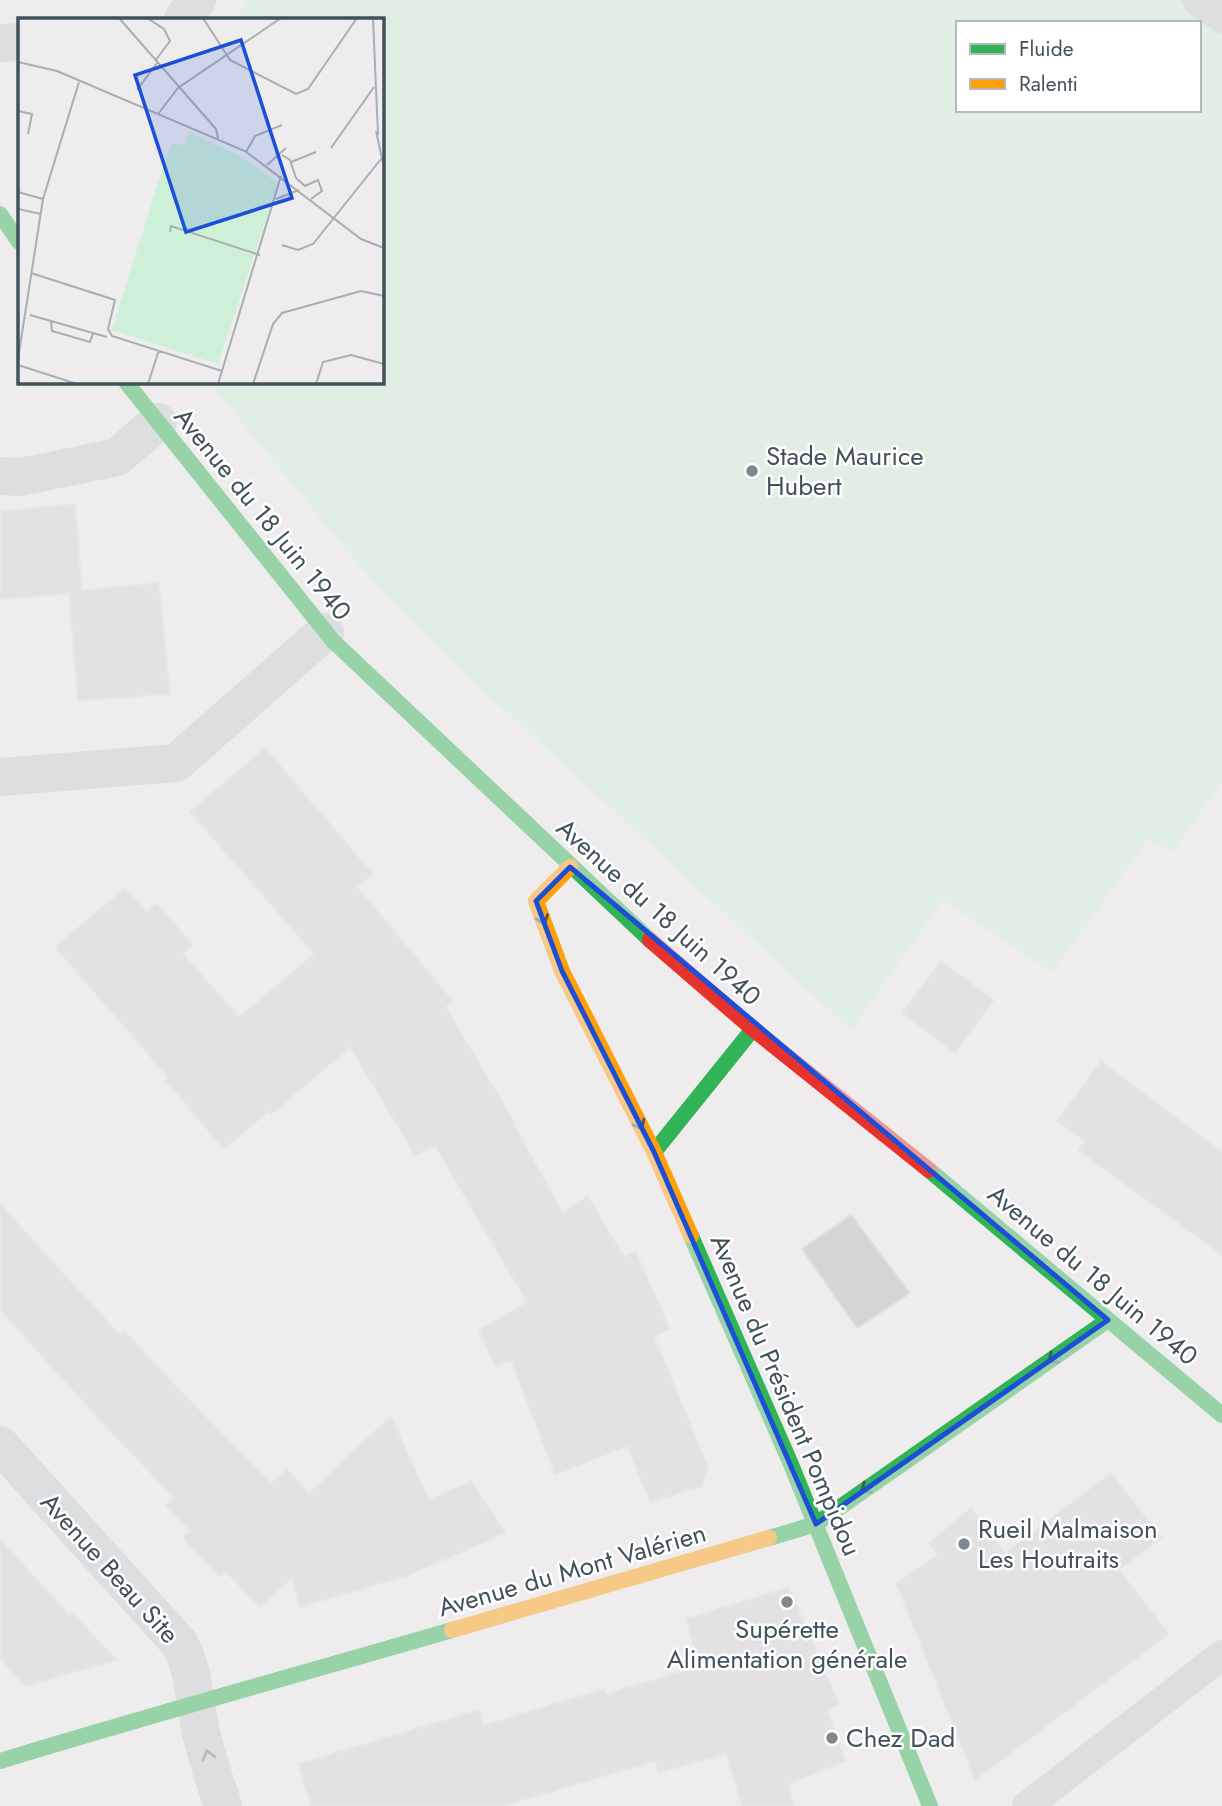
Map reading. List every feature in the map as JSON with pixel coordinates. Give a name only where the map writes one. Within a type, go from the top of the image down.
[{"type":"street","points":[[184,18],[197,0]]},
{"type":"street","points":[[0,43],[18,43]]},
{"type":"street","points":[[0,214],[18,241]]},
{"type":"street","name":"Avenue du 18 Juin 1940","points":[[127,383],[325,632],[570,867],[665,954],[754,1029],[949,1186],[1222,1415]]},
{"type":"street","points":[[0,476],[21,477],[117,457],[158,422]]},
{"type":"street","points":[[0,777],[176,763],[325,632]]},
{"type":"street","name":"Avenue du Président Pompidou","points":[[570,867],[537,901],[562,971],[654,1152],[816,1524],[930,1806]]},
{"type":"street","points":[[654,1152],[754,1029]]},
{"type":"street","name":"Avenue du Mont Valérien","points":[[0,1761],[150,1715],[197,1704],[816,1524],[1108,1320]]},
{"type":"street","name":"Avenue Beau Site","points":[[0,1446],[179,1643],[187,1657],[200,1728],[223,1806]]},
{"type":"lane","points":[[1197,0],[1222,18]]},
{"type":"lane","points":[[1027,1806],[1222,1655]]},
{"type":"highlighted area","points":[[570,867],[1108,1320],[816,1524],[654,1152],[562,971],[536,901]]},
{"type":"green space","name":"Stade Maurice Hubert","points":[[249,0],[1222,0],[1222,782],[1172,852],[1149,838],[1052,972],[943,900],[851,1030],[443,653],[355,560],[210,383],[383,383],[383,18],[236,18]]},
{"type":"building","points":[[75,504],[82,590],[159,583],[170,694],[78,701],[69,594],[0,599],[0,511]]},
{"type":"building","points":[[265,748],[373,874],[357,887],[453,1001],[446,1007],[515,1123],[562,1212],[588,1196],[624,1257],[636,1252],[670,1329],[654,1336],[708,1467],[702,1486],[650,1502],[627,1446],[555,1475],[511,1360],[495,1367],[479,1330],[527,1302],[435,1146],[415,1155],[350,1047],[272,1114],[269,1111],[224,1149],[165,1080],[168,1077],[55,947],[125,888],[146,912],[157,904],[193,945],[183,954],[239,1017],[314,954],[190,812]]},
{"type":"building","points":[[941,961],[994,1000],[955,1053],[902,1013]]},
{"type":"building","points":[[1101,1061],[1222,1152],[1222,1255],[1078,1150],[1085,1141],[1057,1121]]},
{"type":"building","points":[[0,1204],[119,1334],[124,1330],[271,1483],[287,1469],[309,1493],[391,1416],[429,1500],[471,1481],[506,1533],[406,1576],[300,1607],[292,1578],[260,1607],[226,1572],[220,1577],[183,1538],[190,1531],[166,1506],[174,1497],[0,1310]]},
{"type":"building","points":[[851,1215],[910,1293],[857,1328],[802,1249]]},
{"type":"building","points":[[1111,1473],[1162,1538],[1119,1570],[1169,1634],[975,1780],[896,1583],[937,1555],[929,1543],[971,1508],[1005,1553]]},
{"type":"building","points":[[0,1540],[70,1615],[72,1613],[117,1660],[25,1686],[0,1658]]},
{"type":"building","points":[[789,1587],[839,1704],[827,1710],[846,1761],[788,1784],[794,1806],[742,1806],[726,1754],[658,1773],[655,1761],[503,1806],[311,1806],[298,1764],[479,1710],[484,1725],[604,1689],[606,1694],[700,1666],[686,1619]]},
{"type":"traffic: fast","points":[[0,214],[18,241]]},
{"type":"traffic: fast","points":[[127,383],[333,641],[650,940]]},
{"type":"traffic: fast","points":[[654,1152],[753,1029]]},
{"type":"traffic: fast","points":[[929,1170],[1222,1415]]},
{"type":"traffic: fast","points":[[691,1236],[790,1462],[930,1806]]},
{"type":"traffic: fast","points":[[769,1538],[816,1524],[1108,1320]]},
{"type":"traffic: fast","points":[[0,1761],[452,1630]]},
{"type":"traffic: slow","points":[[570,867],[536,901],[562,971],[654,1152],[691,1236]]},
{"type":"traffic: slow","points":[[452,1630],[769,1538]]},
{"type":"traffic: jam","points":[[650,940],[753,1029],[929,1170]]},
{"type":"place","name":"Stade Maurice Hubert","points":[[752,471]]},
{"type":"place","name":"Rueil Malmaison Les Houtraits","points":[[964,1544]]},
{"type":"place","name":"Supérette Alimentation générale","points":[[787,1602]]},
{"type":"place","name":"Chez Dad","points":[[832,1738]]}]
